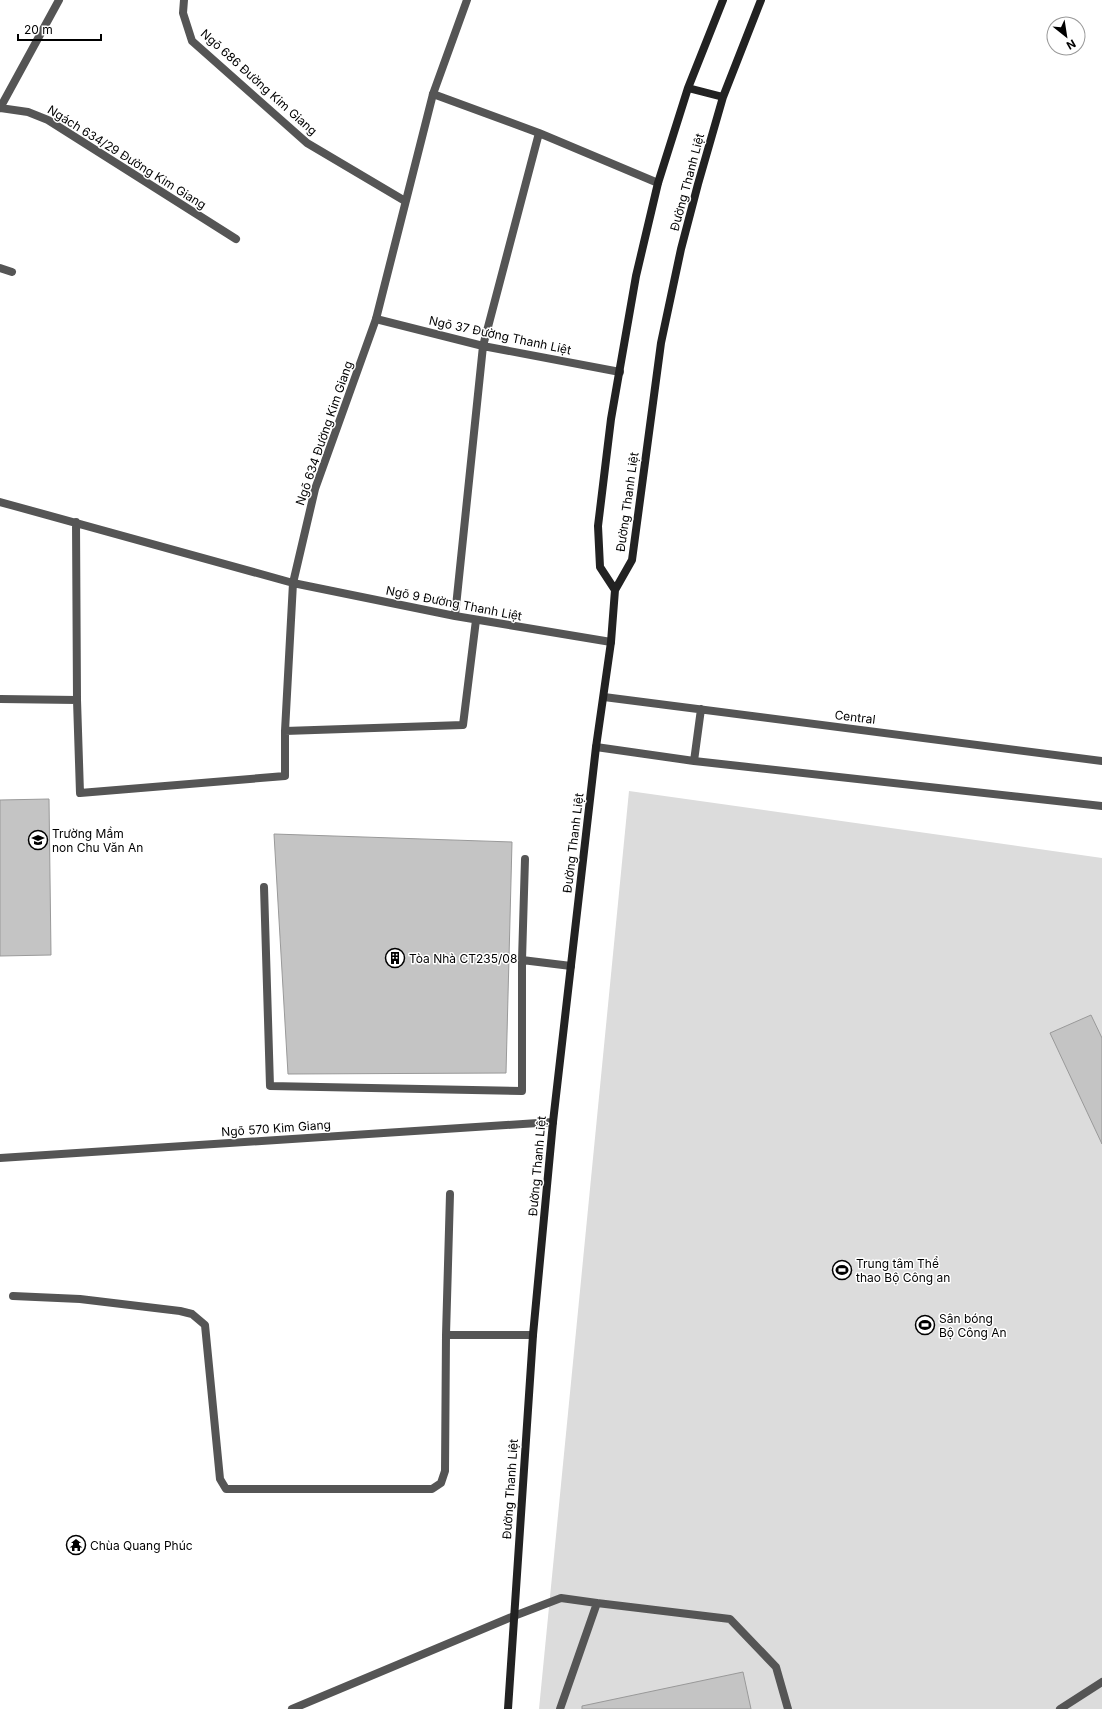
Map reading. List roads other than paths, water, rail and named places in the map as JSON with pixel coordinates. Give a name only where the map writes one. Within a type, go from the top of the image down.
[{"type":"street","points":[[0,108],[59,0]]},
{"type":"street","name":"Ngõ 686 Đường Kim Giang","points":[[184,0],[183,13],[192,41],[307,143],[405,201]]},
{"type":"street","name":"Ngõ 634 Đường Kim Giang","points":[[77,700],[80,794],[285,776],[285,731],[293,583],[316,489],[376,319],[433,94],[467,0]]},
{"type":"street","points":[[615,590],[600,567],[598,526],[611,419],[636,276],[658,183],[688,88],[724,0]]},
{"type":"street","name":"Đường Thanh Liệt","points":[[508,1709],[533,1335],[553,1122],[596,747],[611,642],[615,590],[632,560],[661,343],[688,220],[723,98],[761,0]]},
{"type":"street","points":[[688,88],[723,98]]},
{"type":"street","points":[[433,94],[539,133],[658,183]]},
{"type":"street","name":"Ngách 634/29 Đường Kim Giang","points":[[0,108],[28,112],[48,120],[236,239]]},
{"type":"street","points":[[455,616],[483,346],[539,133]]},
{"type":"street","points":[[0,268],[12,272]]},
{"type":"street","name":"Ngõ 37 Đường Thanh Liệt","points":[[376,319],[483,346],[620,372]]},
{"type":"street","points":[[0,502],[293,583]]},
{"type":"street","points":[[0,699],[77,700],[76,522]]},
{"type":"street","name":"Ngõ 9 Đường Thanh Liệt","points":[[293,583],[476,620],[611,642]]},
{"type":"street","points":[[285,731],[463,725],[476,620]]},
{"type":"street","name":"Central","points":[[604,697],[1102,761]]},
{"type":"street","points":[[694,761],[701,709]]},
{"type":"street","points":[[596,747],[694,761],[1102,806]]},
{"type":"street","points":[[264,887],[270,1086],[522,1090],[522,960],[525,859]]},
{"type":"street","points":[[522,960],[571,966]]},
{"type":"street","name":"Ngõ 570 Kim Giang","points":[[0,1158],[553,1122]]},
{"type":"street","points":[[13,1296],[80,1299],[180,1311],[192,1314],[205,1326],[220,1479],[226,1489],[432,1489],[441,1483],[445,1471],[446,1335],[450,1194]]},
{"type":"street","points":[[446,1335],[533,1335]]},
{"type":"street","points":[[292,1709],[514,1616],[561,1598],[730,1620],[776,1667],[788,1709]]},
{"type":"street","points":[[560,1709],[597,1603]]},
{"type":"street","points":[[1060,1709],[1102,1682]]},
{"type":"place","name":"Trường Mầm non Chu Văn An","points":[[38,840]]},
{"type":"place","name":"Tòa Nhà CT235/08","points":[[395,958]]},
{"type":"place","name":"Trung tâm Thể thao Bộ Công an","points":[[842,1270]]},
{"type":"place","name":"Sân bóng Bộ Công An","points":[[925,1325]]},
{"type":"place","name":"Chùa Quang Phúc","points":[[76,1545]]}]
